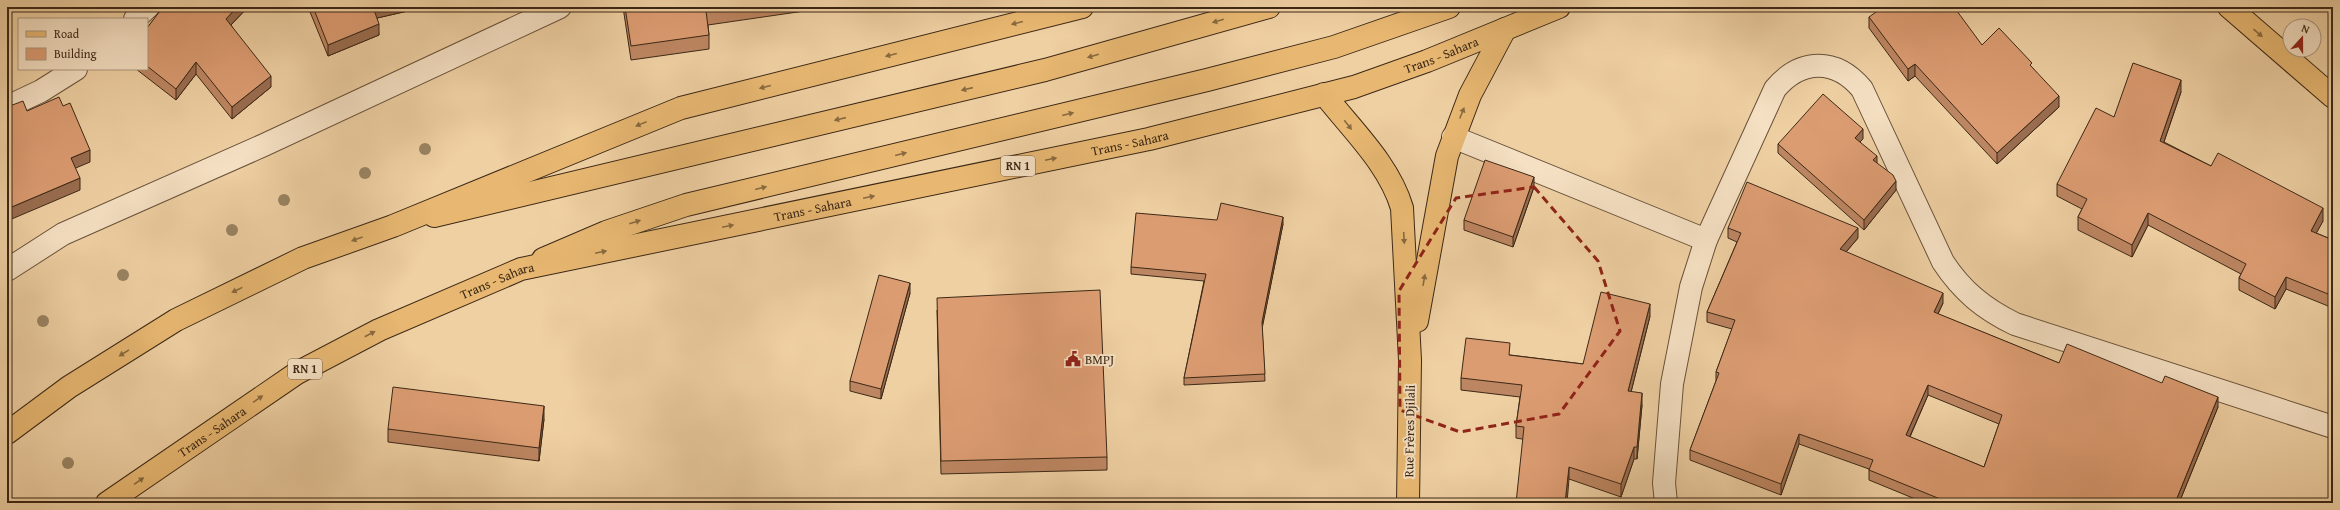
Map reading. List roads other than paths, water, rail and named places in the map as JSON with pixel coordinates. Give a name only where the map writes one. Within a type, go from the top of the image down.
[{"type":"main road","points":[[7,433],[69,387],[176,320],[303,258],[393,226],[681,108],[1082,7]]},
{"type":"main road","points":[[393,226],[1044,70],[1269,7]]},
{"type":"main road","name":"RN 1","points":[[522,268],[606,232],[686,206],[1222,76],[1334,47],[1449,7]]},
{"type":"main road","name":"Trans - Sahara","points":[[107,503],[297,373],[379,330],[522,268],[1149,139],[1354,87],[1427,61],[1559,7]]},
{"type":"main road","points":[[2228,7],[2333,97]]},
{"type":"main road","points":[[1410,360],[1442,180],[1454,138],[1479,76],[1505,29]]},
{"type":"main road","points":[[1324,94],[1378,160],[1397,191],[1402,208],[1404,227],[1410,360]]},
{"type":"main road","name":"Rue Frères Djilali","points":[[1408,503],[1410,360]]},
{"type":"street","points":[[136,18],[148,7]]},
{"type":"street","points":[[7,270],[63,234],[264,145],[560,7]]},
{"type":"street","points":[[1666,503],[1664,483],[1672,384],[1691,287],[1706,240],[1775,89],[1784,78],[1797,70],[1811,66],[1833,68],[1853,78],[1862,89],[1943,262],[1953,278],[1981,305],[2015,324],[2333,427]]},
{"type":"street","points":[[7,107],[41,91],[74,70]]},
{"type":"street","points":[[1454,138],[1706,240]]},
{"type":"place","name":"BMPJ","points":[[1073,359]]}]
